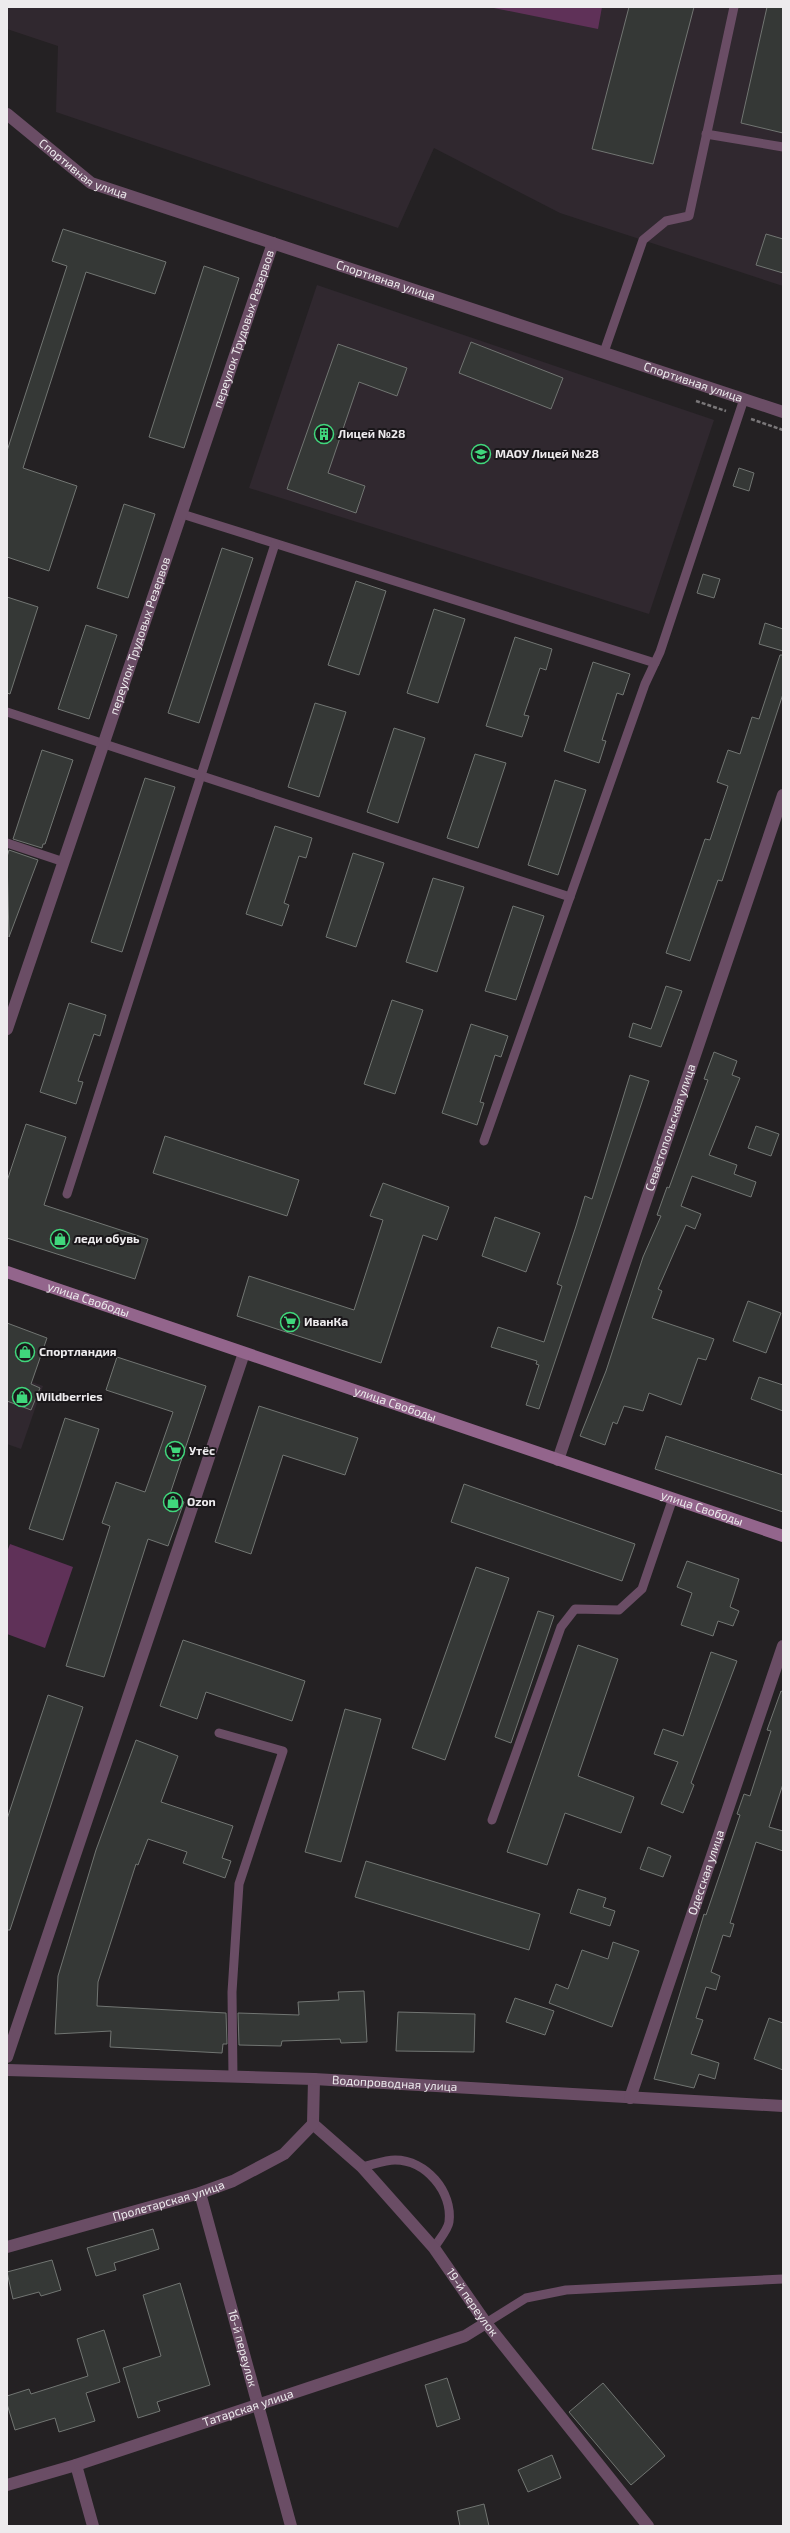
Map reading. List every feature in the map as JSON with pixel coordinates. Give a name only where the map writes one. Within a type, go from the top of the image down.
[{"type":"main road","name":"улица Свободы","points":[[7,1272],[783,1536]]},
{"type":"street","name":"Спортивная улица","points":[[7,114],[91,183],[783,412]]},
{"type":"street","name":"переулок Трудовых Резервов","points":[[7,1029],[273,243]]},
{"type":"street","name":"Севастопольская улица","points":[[558,1460],[783,795]]},
{"type":"street","points":[[7,2057],[244,1353]]},
{"type":"street","name":"Одесская улица","points":[[630,2098],[783,1646]]},
{"type":"street","name":"Водопроводная улица","points":[[7,2070],[314,2079],[783,2106]]},
{"type":"street","points":[[313,2124],[314,2079]]},
{"type":"street","name":"19-й переулок","points":[[313,2124],[362,2167],[434,2248],[486,2323],[648,2526]]},
{"type":"street","name":"Пролетарская улица","points":[[7,2246],[200,2193],[233,2181],[284,2154],[313,2124]]},
{"type":"street","name":"16-й переулок","points":[[200,2193],[291,2526]]},
{"type":"street","name":"Татарская улица","points":[[7,2485],[76,2465],[258,2406],[465,2336],[486,2323]]},
{"type":"street","points":[[76,2465],[93,2526]]},
{"type":"lane","points":[[604,352],[643,240],[666,221],[688,216],[734,7]]},
{"type":"lane","points":[[706,134],[783,147]]},
{"type":"lane","points":[[484,1141],[655,662],[744,399]]},
{"type":"lane","points":[[182,514],[655,662]]},
{"type":"lane","points":[[66,1194],[276,544]]},
{"type":"lane","points":[[7,712],[570,897]]},
{"type":"lane","points":[[7,843],[64,862]]},
{"type":"lane","points":[[492,1820],[560,1628],[575,1610],[619,1610],[642,1589],[673,1498]]},
{"type":"lane","points":[[219,1733],[283,1751],[239,1884],[232,1992],[233,2077]]},
{"type":"lane","points":[[362,2167],[395,2160],[419,2166],[438,2182],[449,2202],[449,2223],[434,2248]]},
{"type":"lane","points":[[486,2323],[526,2298],[566,2290],[783,2279]]},
{"type":"shaded area","points":[[7,7],[783,7],[783,286],[560,213],[434,148],[398,228],[56,112],[58,46],[7,29]]},
{"type":"shaded area","points":[[489,7],[602,7],[598,29]]},
{"type":"shaded area","name":"МАОУ Лицей №28","points":[[317,285],[714,420],[649,614],[249,488]]},
{"type":"shaded area","points":[[7,1373],[43,1386],[21,1449],[7,1444]]},
{"type":"shaded area","points":[[10,1544],[73,1567],[45,1648],[7,1634],[7,1552]]},
{"type":"building","points":[[629,7],[694,7],[653,164],[592,149]]},
{"type":"building","points":[[767,7],[783,7],[783,133],[741,123]]},
{"type":"building","points":[[63,229],[166,262],[155,294],[86,272],[23,468],[77,486],[49,571],[7,557],[7,451],[67,266],[52,261]]},
{"type":"building","points":[[766,234],[783,239],[783,273],[756,265]]},
{"type":"building","points":[[204,266],[239,278],[184,448],[149,437]]},
{"type":"building","points":[[471,342],[563,378],[551,409],[459,373]]},
{"type":"building","name":"Лицей №28","points":[[338,344],[407,368],[397,396],[359,382],[328,473],[365,486],[356,513],[287,489]]},
{"type":"building","points":[[739,468],[754,473],[749,491],[733,486]]},
{"type":"building","points":[[124,504],[155,514],[128,598],[97,588]]},
{"type":"building","points":[[222,548],[253,558],[199,723],[168,713]]},
{"type":"building","points":[[703,574],[720,579],[714,598],[697,593]]},
{"type":"building","points":[[356,581],[386,591],[359,675],[328,665]]},
{"type":"building","points":[[7,597],[38,607],[10,694],[7,693]]},
{"type":"building","points":[[434,609],[465,619],[438,703],[407,693]]},
{"type":"building","points":[[765,623],[783,629],[783,651],[759,644]]},
{"type":"building","points":[[86,625],[117,635],[89,719],[58,709]]},
{"type":"building","points":[[515,637],[552,649],[546,670],[540,668],[524,715],[529,716],[522,737],[486,726]]},
{"type":"building","points":[[780,655],[783,655],[783,694],[722,881],[718,880],[690,961],[666,953],[705,839],[710,840],[728,786],[717,782],[728,750],[740,754],[752,717],[759,719]]},
{"type":"building","points":[[593,662],[630,674],[623,695],[617,693],[602,740],[606,741],[599,763],[564,751]]},
{"type":"building","points":[[315,703],[346,712],[319,797],[288,787]]},
{"type":"building","points":[[394,728],[425,738],[398,823],[367,812]]},
{"type":"building","points":[[42,750],[73,760],[45,844],[43,844],[42,848],[13,839]]},
{"type":"building","points":[[475,754],[506,763],[478,848],[447,838]]},
{"type":"building","points":[[145,778],[175,787],[122,952],[91,942]]},
{"type":"building","points":[[555,780],[586,790],[558,875],[528,865]]},
{"type":"building","points":[[275,826],[312,838],[306,858],[299,856],[284,903],[289,905],[282,926],[246,914]]},
{"type":"building","points":[[9,850],[38,860],[9,937],[7,857]]},
{"type":"building","points":[[353,853],[384,863],[356,947],[326,937]]},
{"type":"building","points":[[433,878],[464,887],[437,972],[406,962]]},
{"type":"building","points":[[513,906],[544,916],[516,1000],[485,991]]},
{"type":"building","points":[[666,986],[682,991],[661,1047],[629,1037],[633,1023],[651,1029]]},
{"type":"building","points":[[392,1000],[423,1010],[395,1094],[364,1084]]},
{"type":"building","points":[[69,1003],[106,1015],[100,1036],[94,1034],[78,1081],[83,1082],[76,1104],[40,1092]]},
{"type":"building","points":[[471,1024],[508,1036],[501,1057],[495,1055],[480,1102],[484,1103],[477,1125],[442,1113]]},
{"type":"building","points":[[714,1052],[737,1061],[732,1075],[740,1078],[709,1155],[737,1165],[734,1174],[756,1182],[751,1197],[692,1176],[681,1206],[701,1214],[695,1229],[686,1225],[658,1289],[662,1291],[652,1318],[714,1339],[706,1360],[698,1358],[681,1405],[649,1393],[643,1411],[624,1406],[617,1424],[613,1422],[605,1445],[580,1436],[606,1371],[643,1257],[661,1216],[657,1215],[667,1187],[669,1188],[708,1080],[704,1079]]},
{"type":"building","points":[[630,1075],[649,1081],[539,1409],[526,1405],[539,1365],[536,1364],[537,1361],[491,1347],[498,1327],[544,1342],[562,1286],[557,1284],[585,1196],[592,1199]]},
{"type":"building","points":[[26,1124],[66,1137],[44,1205],[148,1239],[135,1279],[7,1238],[7,1181]]},
{"type":"building","points":[[756,1126],[779,1134],[771,1156],[748,1148]]},
{"type":"building","points":[[165,1136],[299,1180],[287,1216],[153,1173]]},
{"type":"building","points":[[383,1183],[449,1207],[437,1240],[423,1235],[381,1363],[237,1316],[249,1276],[354,1310],[383,1220],[370,1216]]},
{"type":"building","points":[[495,1217],[540,1233],[526,1272],[482,1256]]},
{"type":"building","points":[[748,1301],[781,1313],[766,1353],[733,1341]]},
{"type":"building","points":[[7,1323],[47,1338],[31,1384],[40,1388],[31,1410],[7,1401]]},
{"type":"building","points":[[117,1357],[206,1386],[169,1497],[184,1502],[168,1546],[148,1539],[104,1677],[66,1666],[110,1526],[102,1523],[116,1482],[145,1492],[173,1412],[106,1390]]},
{"type":"building","points":[[759,1377],[783,1385],[783,1411],[751,1399]]},
{"type":"building","points":[[259,1406],[358,1438],[345,1475],[283,1455],[251,1554],[215,1542]]},
{"type":"building","points":[[65,1418],[99,1429],[63,1540],[29,1529]]},
{"type":"building","points":[[666,1436],[783,1475],[783,1512],[655,1469]]},
{"type":"building","points":[[464,1484],[635,1544],[622,1581],[451,1522]]},
{"type":"building","points":[[687,1561],[739,1579],[730,1607],[739,1611],[733,1626],[718,1621],[713,1636],[681,1625],[692,1593],[677,1587]]},
{"type":"building","points":[[476,1567],[509,1578],[445,1760],[412,1748]]},
{"type":"building","points":[[538,1611],[554,1616],[511,1743],[495,1737]]},
{"type":"building","points":[[183,1640],[305,1681],[292,1721],[206,1692],[197,1719],[160,1706]]},
{"type":"building","points":[[578,1645],[618,1659],[578,1776],[634,1797],[621,1833],[565,1813],[547,1865],[507,1852]]},
{"type":"building","points":[[711,1652],[737,1661],[691,1783],[694,1785],[683,1813],[661,1804],[678,1762],[654,1754],[663,1729],[683,1736]]},
{"type":"building","points":[[781,1691],[783,1692],[783,1784],[769,1827],[783,1831],[783,1851],[756,1842],[730,1923],[734,1924],[730,1937],[723,1935],[711,1972],[720,1976],[716,1990],[706,1987],[696,2018],[703,2020],[691,2054],[719,2063],[715,2079],[699,2074],[694,2088],[654,2079],[704,1914],[706,1915],[740,1815],[737,1814],[744,1794],[750,1796],[771,1731],[767,1730]]},
{"type":"building","points":[[48,1695],[83,1707],[10,1930],[7,1930],[7,1819]]},
{"type":"building","points":[[345,1709],[381,1719],[341,1862],[305,1852]]},
{"type":"building","points":[[136,1740],[178,1756],[161,1802],[233,1826],[222,1858],[231,1861],[225,1878],[183,1863],[187,1852],[148,1839],[138,1865],[136,1864],[98,1982],[97,2006],[226,2013],[227,2044],[223,2044],[222,2053],[110,2047],[111,2031],[55,2034],[58,1976],[96,1850]]},
{"type":"building","points":[[648,1847],[671,1856],[663,1877],[640,1869]]},
{"type":"building","points":[[366,1861],[540,1914],[529,1950],[355,1897]]},
{"type":"building","points":[[578,1889],[606,1898],[603,1907],[615,1911],[610,1926],[570,1913]]},
{"type":"building","points":[[613,1942],[639,1951],[612,2027],[549,2003],[556,1984],[568,1989],[582,1950],[608,1959]]},
{"type":"building","points":[[364,1991],[367,2042],[341,2043],[340,2039],[282,2041],[281,2046],[239,2045],[238,2013],[299,2015],[298,2002],[339,2000],[338,1992]]},
{"type":"building","points":[[515,1998],[554,2011],[545,2035],[506,2022]]},
{"type":"building","points":[[398,2012],[475,2014],[474,2052],[396,2051]]},
{"type":"building","points":[[769,2018],[783,2023],[783,2070],[754,2059]]},
{"type":"building","points":[[153,2229],[159,2249],[114,2263],[116,2270],[96,2276],[87,2248]]},
{"type":"building","points":[[52,2260],[61,2290],[41,2296],[39,2292],[13,2299],[7,2272]]},
{"type":"building","points":[[180,2283],[210,2385],[157,2402],[160,2411],[138,2418],[123,2368],[161,2356],[143,2295]]},
{"type":"building","points":[[104,2330],[120,2382],[86,2393],[95,2421],[59,2432],[55,2418],[15,2430],[7,2404],[7,2396],[29,2389],[31,2394],[88,2376],[77,2339]]},
{"type":"building","points":[[447,2378],[460,2419],[437,2427],[425,2385]]},
{"type":"building","points":[[603,2383],[665,2456],[631,2485],[569,2412]]},
{"type":"building","points":[[552,2455],[561,2478],[528,2492],[518,2470]]},
{"type":"building","points":[[484,2504],[489,2526],[460,2526],[457,2511]]},
{"type":"place","name":"Лицей №28","points":[[324,434]]},
{"type":"place","name":"МАОУ Лицей №28","points":[[481,454]]},
{"type":"place","name":"леди обувь","points":[[60,1239]]},
{"type":"place","name":"ИванКа","points":[[290,1322]]},
{"type":"place","name":"Спортландия","points":[[25,1352]]},
{"type":"place","name":"Wildberries","points":[[22,1397]]},
{"type":"place","name":"Утёс","points":[[175,1451]]},
{"type":"place","name":"Ozon","points":[[173,1502]]}]
